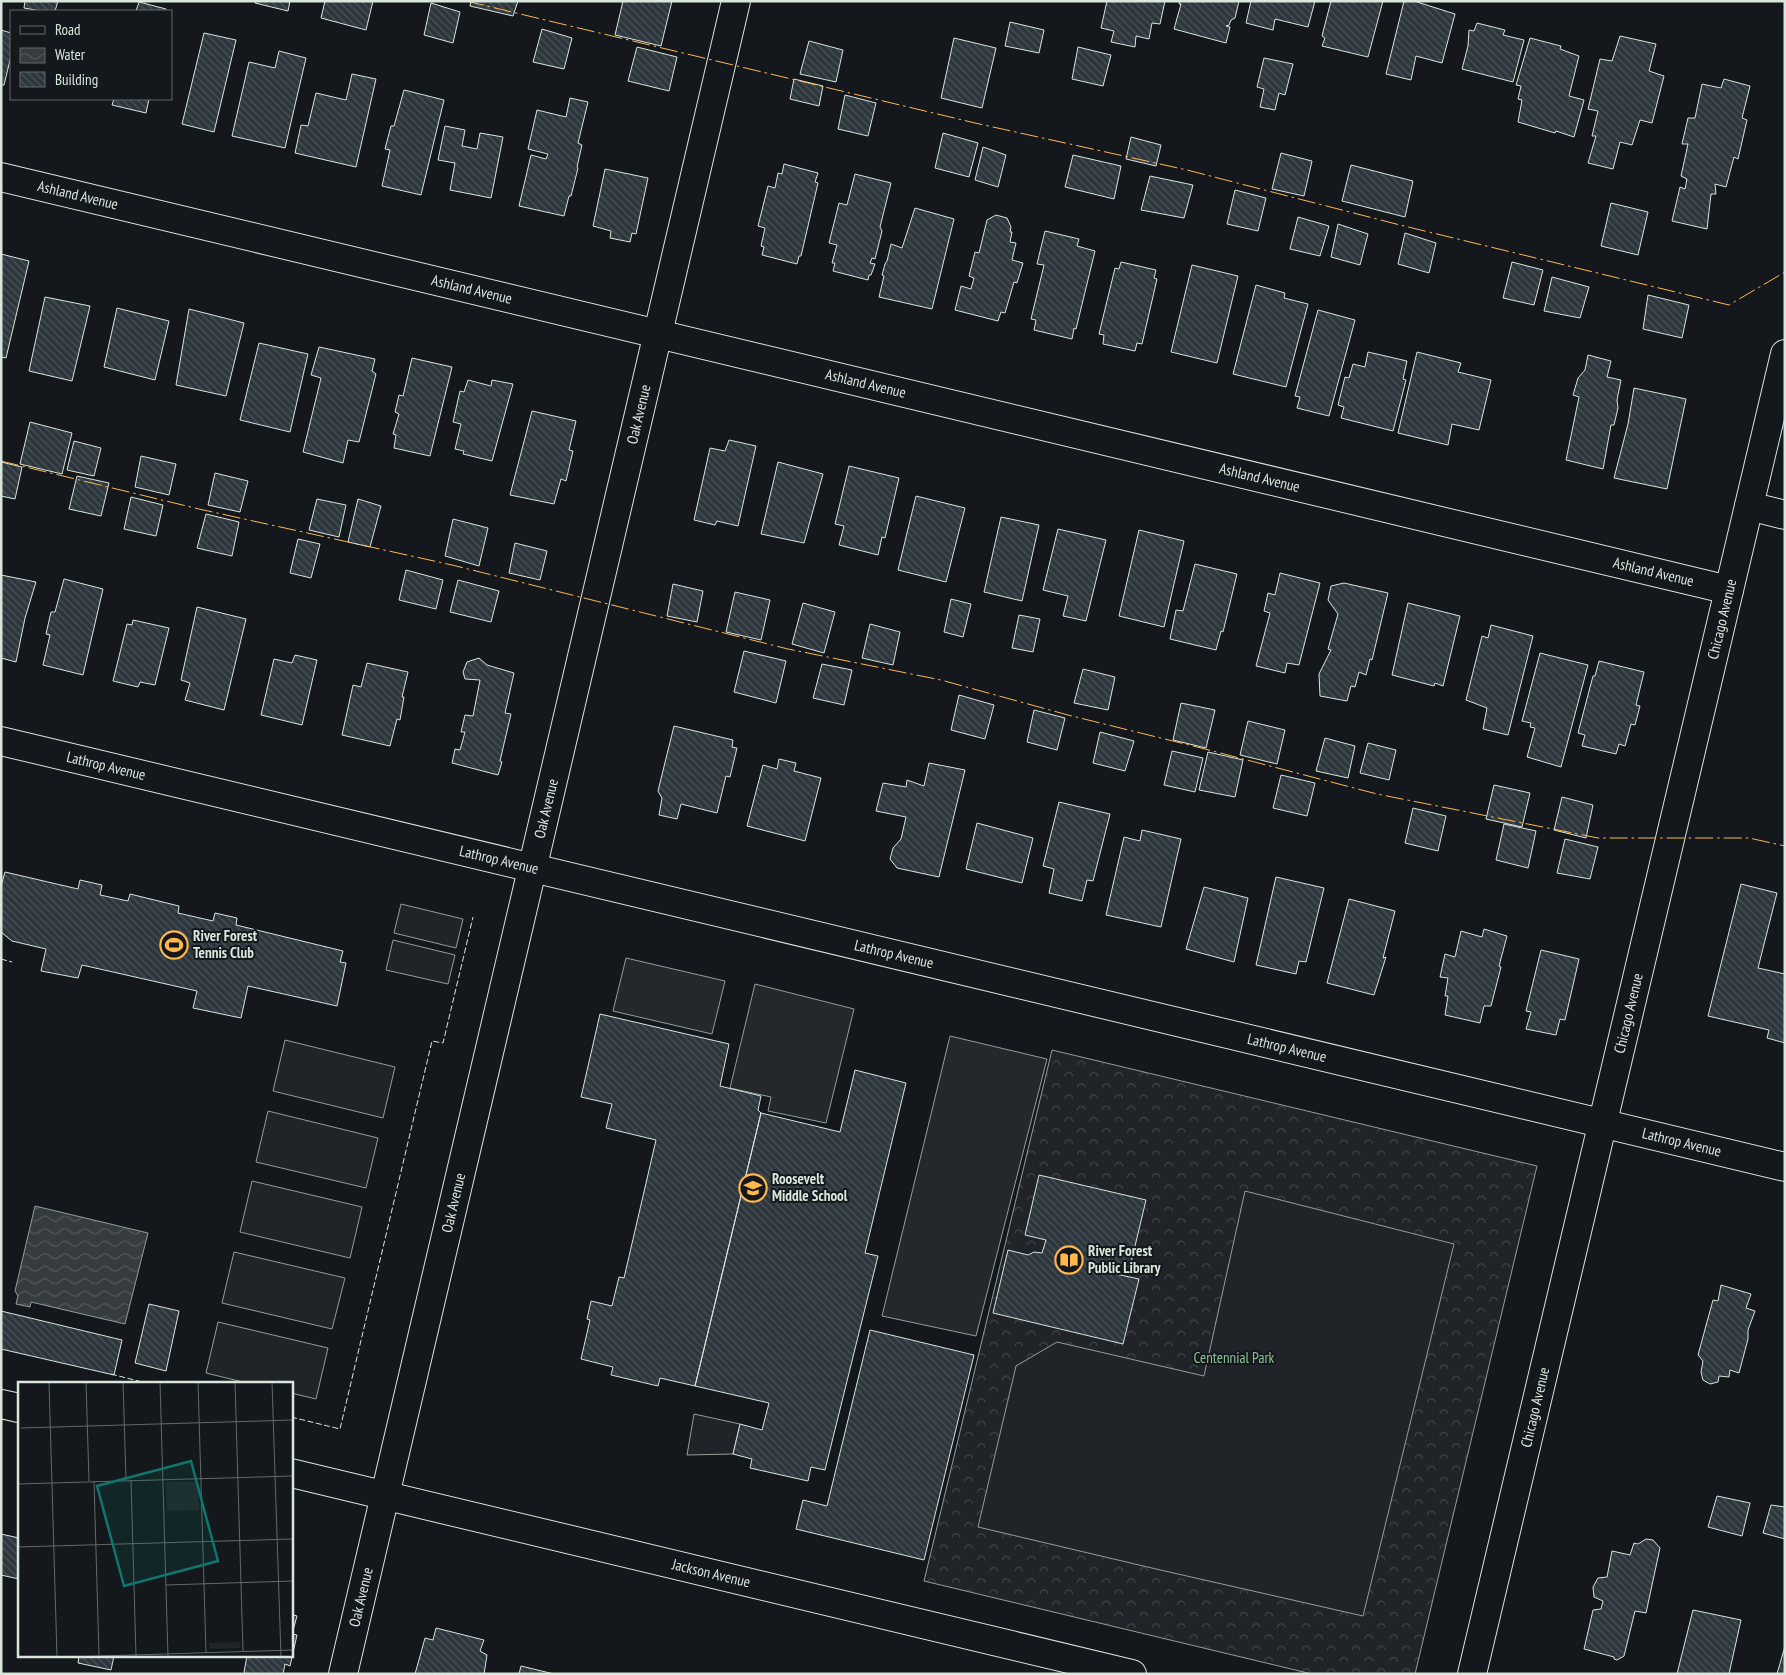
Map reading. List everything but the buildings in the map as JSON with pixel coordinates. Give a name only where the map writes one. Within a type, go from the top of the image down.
[{"type":"street","name":"Oak Avenue","points":[[343,1674],[736,1]]},
{"type":"street","name":"Ashland Avenue","points":[[1,177],[1729,590]]},
{"type":"street","name":"Chicago Avenue","points":[[1472,1674],[1785,354]]},
{"type":"street","points":[[1749,506],[1785,515]]},
{"type":"street","name":"Lathrop Avenue","points":[[1,741],[1785,1167]]},
{"type":"street","points":[[1,1404],[18,1408]]},
{"type":"street","name":"Jackson Avenue","points":[[292,1474],[1132,1674]]},
{"type":"green space","points":[[401,904],[463,919],[456,948],[394,933]]},
{"type":"green space","points":[[393,940],[455,955],[448,984],[386,970]]},
{"type":"green space","points":[[285,1040],[395,1067],[383,1118],[273,1091]]},
{"type":"green space","name":"Centennial Park","points":[[1052,1050],[1537,1166],[1415,1674],[1312,1674],[924,1581]]},
{"type":"green space","points":[[268,1111],[378,1138],[366,1188],[256,1162]]},
{"type":"green space","points":[[252,1181],[362,1207],[350,1258],[240,1232]]},
{"type":"green space","points":[[1245,1191],[1454,1244],[1363,1616],[978,1527],[1016,1366],[1057,1342],[1204,1376]]},
{"type":"green space","points":[[234,1252],[345,1278],[332,1329],[222,1303]]},
{"type":"green space","points":[[218,1322],[328,1348],[316,1399],[292,1393],[292,1382],[243,1382],[206,1373]]},
{"type":"green space","points":[[694,1414],[740,1424],[733,1454],[687,1455]]},
{"type":"shaded area","points":[[626,958],[725,981],[712,1034],[613,1011]]},
{"type":"shaded area","points":[[755,984],[854,1009],[826,1123],[768,1111],[771,1097],[730,1088]]},
{"type":"shaded area","points":[[950,1036],[1047,1059],[976,1336],[882,1316]]},
{"type":"water","points":[[35,1206],[148,1233],[125,1324],[31,1302],[30,1307],[16,1304],[18,1296],[15,1291]]},
{"type":"fence","points":[[292,1417],[340,1429],[432,1041],[443,1043],[473,917]]},
{"type":"fence","points":[[1,959],[12,962]]},
{"type":"fence","points":[[111,1374],[142,1382]]},
{"type":"power","points":[[466,1],[975,123],[1187,170],[1400,225],[1729,305],[1785,272]]},
{"type":"power","points":[[1,461],[199,509],[452,565],[788,649],[941,680],[1068,715],[1377,794],[1598,838],[1749,838],[1785,846]]},
{"type":"place","name":"River Forest Tennis Club","points":[[174,945]]},
{"type":"place","name":"Roosevelt Middle School","points":[[753,1188]]},
{"type":"place","name":"River Forest Public Library","points":[[1069,1260]]}]
